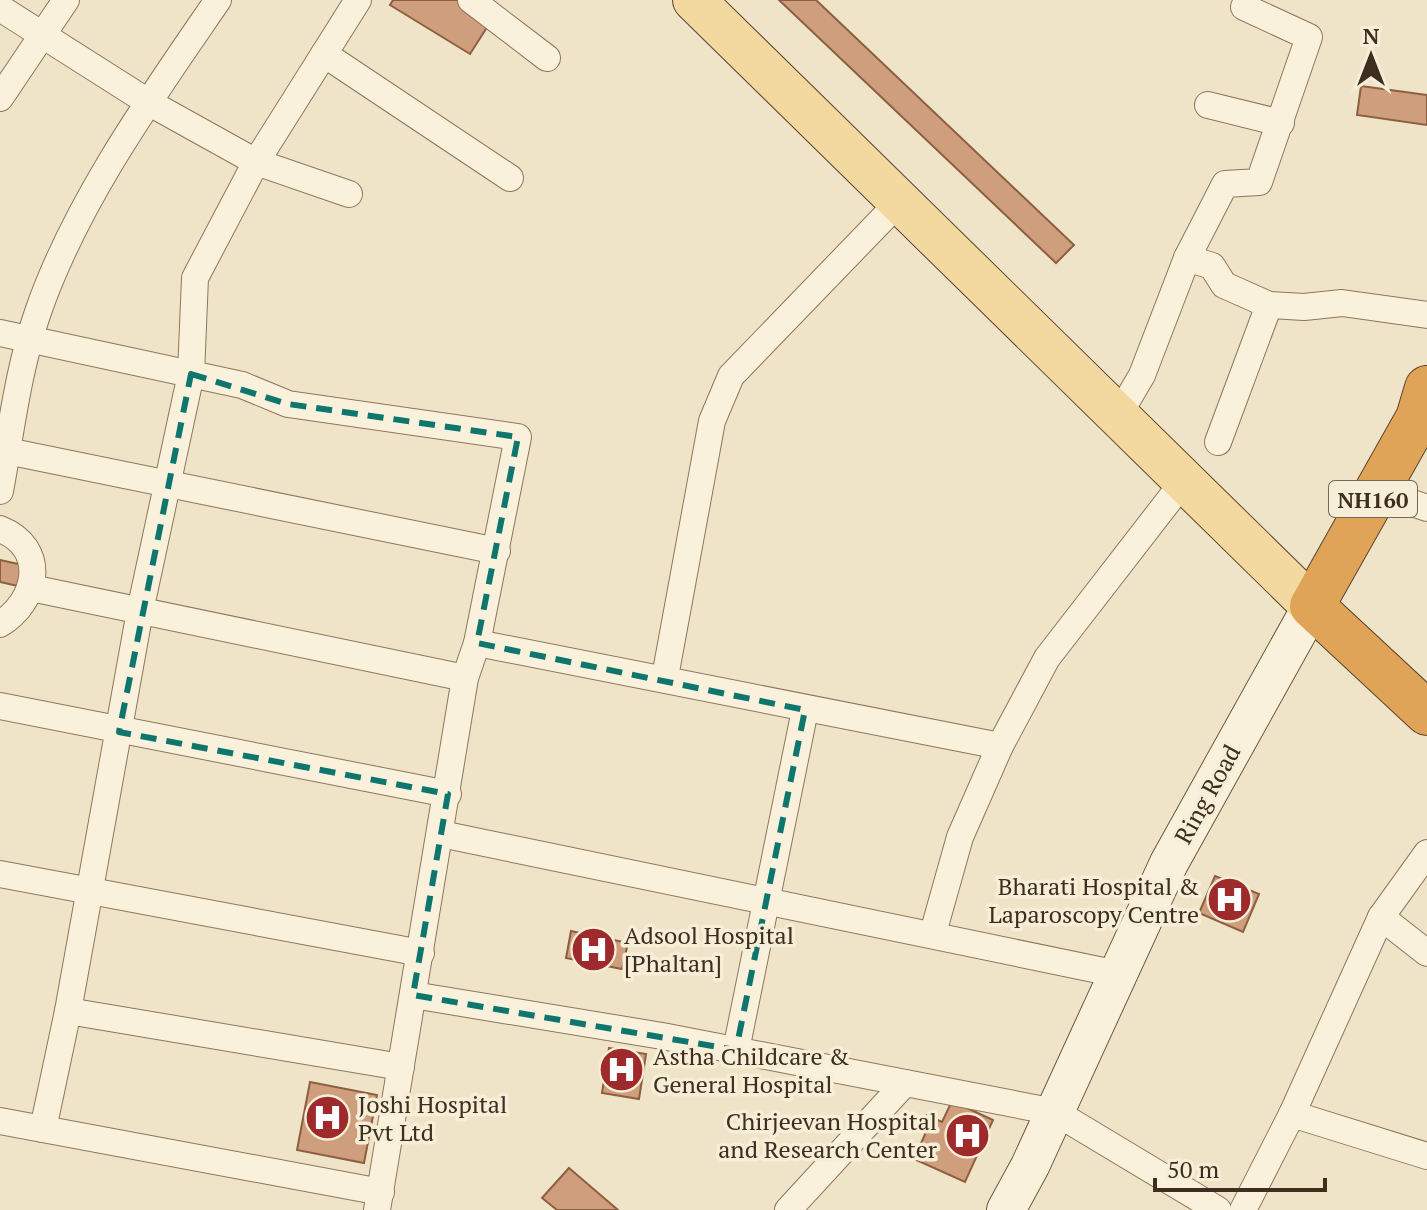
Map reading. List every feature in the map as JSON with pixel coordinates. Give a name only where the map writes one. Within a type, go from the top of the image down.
[{"type":"highway","name":"Ring Road","points":[[1312,606],[1418,418],[1427,388]]},
{"type":"highway","points":[[1312,606],[1427,713]]},
{"type":"main road","points":[[694,0],[1312,606]]},
{"type":"main road","name":"Ring Road","points":[[1006,1210],[1055,1112],[1169,863],[1312,606]]},
{"type":"street","points":[[0,98],[66,0]]},
{"type":"street","points":[[0,491],[30,339],[51,276],[129,130],[218,0]]},
{"type":"street","points":[[43,1129],[68,1011],[140,611],[191,374],[195,278],[256,162],[358,0]]},
{"type":"street","points":[[471,0],[547,58]]},
{"type":"street","points":[[1118,416],[1142,375],[1187,258],[1225,184],[1259,182],[1309,37],[1244,7]]},
{"type":"street","points":[[0,8],[148,102],[256,162],[349,194]]},
{"type":"street","points":[[324,54],[510,178]]},
{"type":"street","points":[[1208,105],[1281,123]]},
{"type":"street","points":[[665,677],[712,421],[731,376],[900,201]]},
{"type":"street","points":[[1187,258],[1212,266],[1224,285],[1269,305],[1304,307],[1342,303],[1427,315]]},
{"type":"street","points":[[1218,442],[1269,305]]},
{"type":"street","points":[[0,333],[242,385],[288,404],[518,437],[477,643],[465,678],[379,1201],[0,1121]]},
{"type":"street","points":[[7,451],[497,551]]},
{"type":"street","points":[[933,933],[960,837],[1000,746],[1047,658],[1184,481]]},
{"type":"street","points":[[1377,491],[1427,508]]},
{"type":"street","points":[[0,529],[25,550],[33,575],[25,603],[0,624]]},
{"type":"street","points":[[31,588],[465,678]]},
{"type":"street","points":[[477,643],[665,677],[805,710],[1000,746]]},
{"type":"street","points":[[0,706],[119,732],[448,794]]},
{"type":"street","points":[[736,1050],[805,710]]},
{"type":"street","points":[[441,834],[764,902],[933,933],[1118,974]]},
{"type":"street","points":[[1243,1210],[1292,1114],[1381,917],[1427,853]]},
{"type":"street","points":[[0,874],[90,888],[421,953]]},
{"type":"street","points":[[1381,917],[1427,953]]},
{"type":"street","points":[[413,995],[736,1050],[1055,1112],[1218,1210]]},
{"type":"street","points":[[68,1011],[401,1067]]},
{"type":"street","points":[[788,1210],[905,1083]]},
{"type":"street","points":[[1292,1114],[1427,1156]]},
{"type":"highlighted area","points":[[191,374],[288,404],[518,437],[477,643],[805,710],[736,1050],[413,995],[448,794],[119,732]]},
{"type":"building","points":[[393,0],[457,0],[491,21],[470,54],[390,5]]},
{"type":"building","points":[[779,0],[816,0],[1074,245],[1056,263]]},
{"type":"building","points":[[1361,86],[1427,95],[1427,125],[1357,115]]},
{"type":"building","points":[[0,560],[23,565],[18,586],[0,582]]},
{"type":"building","points":[[1215,876],[1259,894],[1243,932],[1199,913]]},
{"type":"building","points":[[571,931],[628,943],[622,969],[566,958]]},
{"type":"building","points":[[609,1048],[646,1054],[639,1099],[602,1093]]},
{"type":"building","points":[[310,1082],[377,1095],[364,1163],[297,1150]]},
{"type":"building","points":[[952,1101],[993,1120],[965,1182],[914,1159],[926,1132],[920,1130],[927,1115],[942,1122]]},
{"type":"building","points":[[569,1168],[618,1210],[557,1210],[542,1198]]},
{"type":"place","name":"Bharati Hospital & Laparoscopy Centre","points":[[1230,900]]},
{"type":"place","name":"Adsool Hospital [Phaltan]","points":[[593,949]]},
{"type":"place","name":"Astha Childcare & General Hospital","points":[[622,1070]]},
{"type":"place","name":"Joshi Hospital Pvt Ltd","points":[[327,1118]]},
{"type":"place","name":"Chirjeevan Hospital and Research Center","points":[[968,1135]]}]
